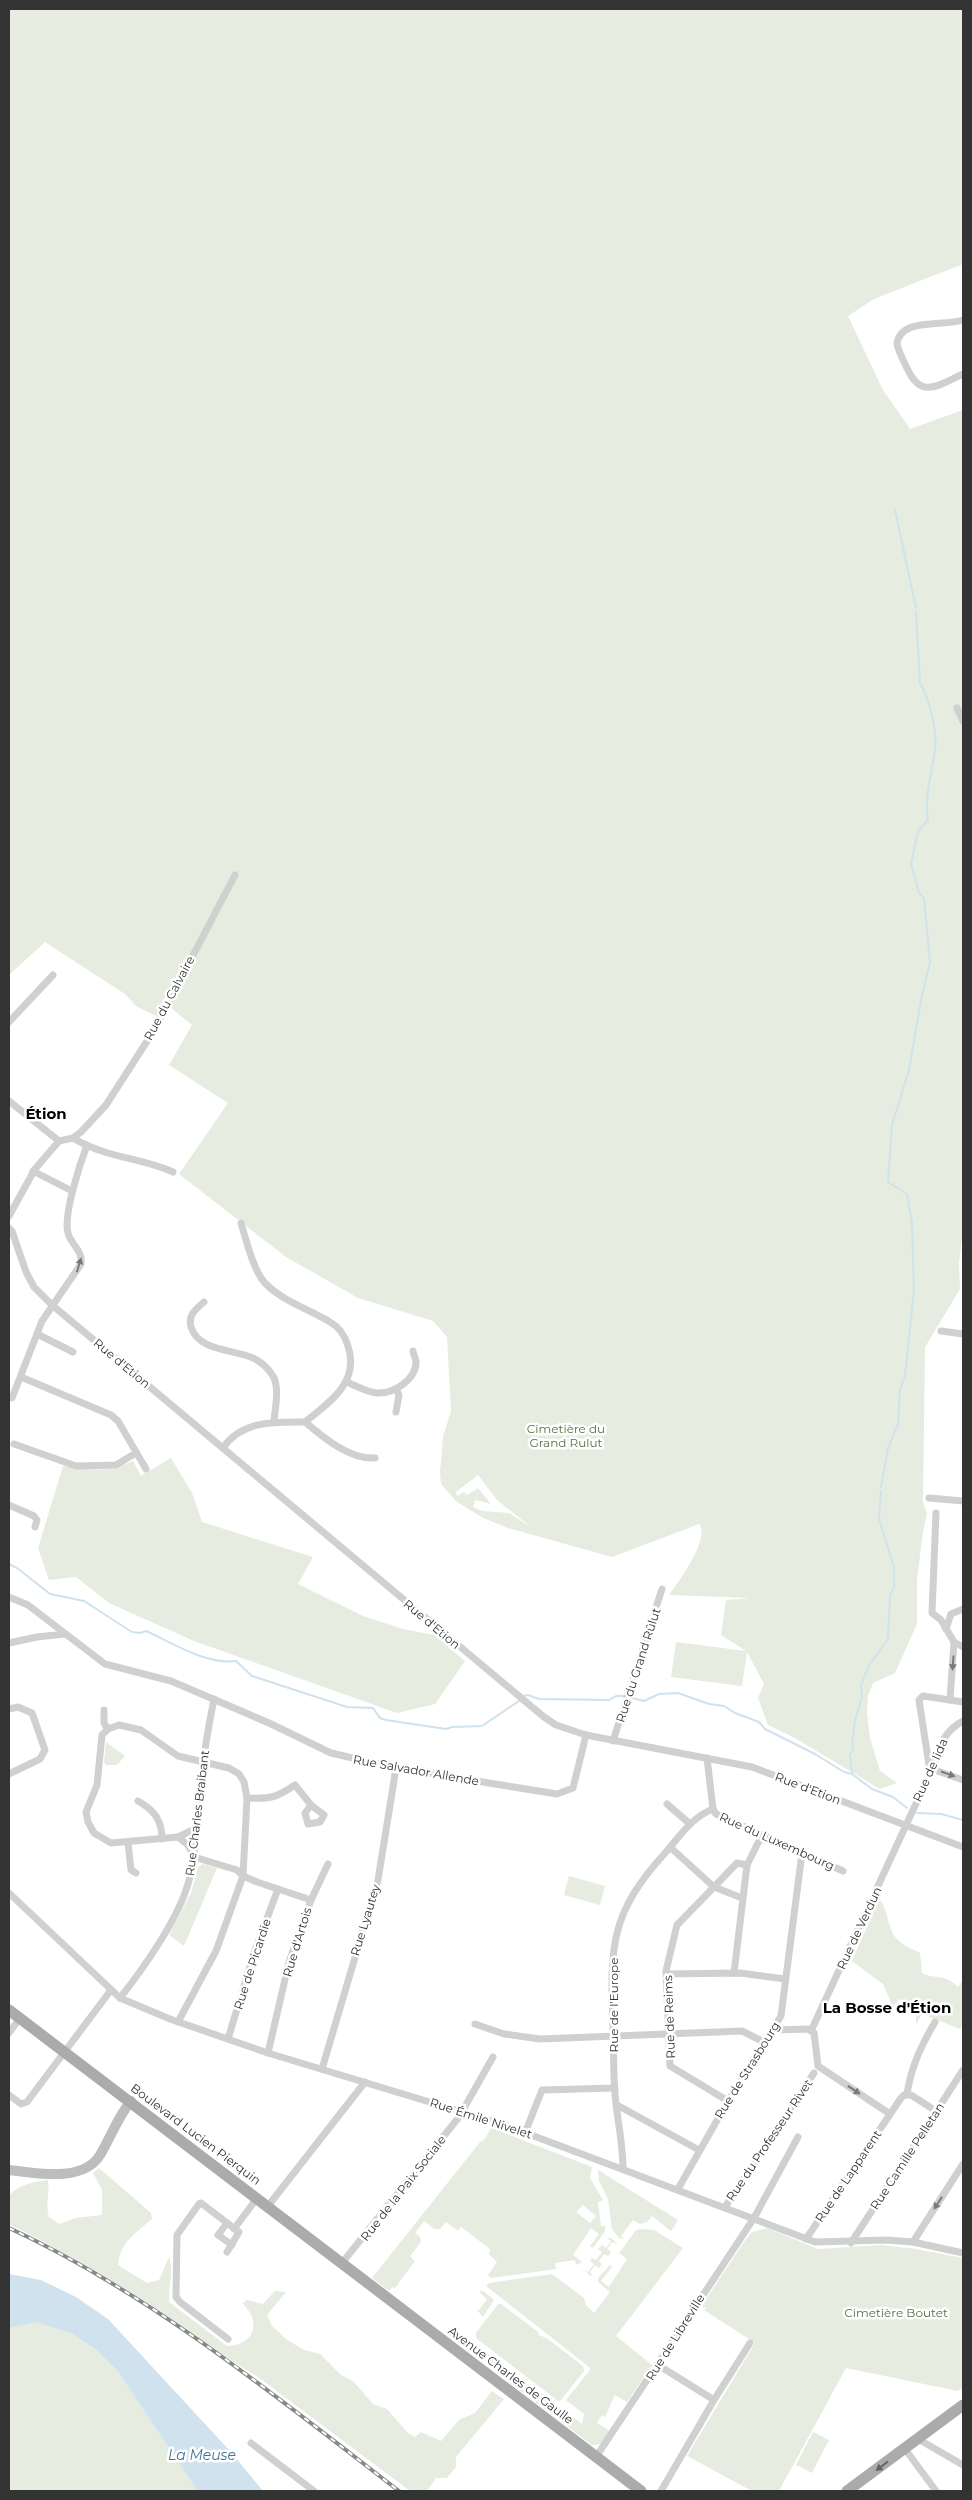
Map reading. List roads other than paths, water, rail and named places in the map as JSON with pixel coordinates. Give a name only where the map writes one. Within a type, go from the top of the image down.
[{"type":"main road","name":"Boulevard Lucien Pierquin","points":[[9,2010],[366,2281]]},
{"type":"main road","name":"Avenue Charles de Gaulle","points":[[366,2281],[640,2491]]},
{"type":"main road","points":[[847,2491],[962,2408]]},
{"type":"street","points":[[963,320],[910,327],[902,332],[897,344],[913,382],[918,386],[931,388],[963,374]]},
{"type":"street","points":[[957,708],[963,721]]},
{"type":"street","name":"Rue du Calvaire","points":[[73,1138],[106,1105],[153,1032],[235,875]]},
{"type":"street","points":[[9,1022],[53,975]]},
{"type":"street","points":[[9,1100],[59,1142]]},
{"type":"street","points":[[9,1216],[33,1171],[59,1142],[73,1138],[87,1146],[113,1156],[158,1165],[173,1172]]},
{"type":"street","points":[[12,1398],[37,1334],[52,1305],[80,1264],[82,1258],[68,1233],[67,1224],[72,1191],[87,1146]]},
{"type":"street","points":[[33,1171],[72,1191]]},
{"type":"street","points":[[241,1222],[263,1281],[274,1292],[332,1323],[341,1332],[351,1355],[351,1374],[342,1390],[305,1422]]},
{"type":"street","name":"Rue d'Etion","points":[[9,1228],[12,1231],[26,1272],[34,1287],[52,1305],[544,1718],[556,1725],[586,1735],[752,1767],[963,1847]]},
{"type":"street","points":[[204,1302],[191,1313],[190,1321],[196,1337],[204,1343],[254,1358],[266,1365],[274,1377],[277,1391],[274,1421]]},
{"type":"street","points":[[940,1331],[963,1334]]},
{"type":"street","points":[[37,1334],[73,1352]]},
{"type":"street","points":[[347,1382],[377,1393],[396,1389],[413,1372],[416,1362],[413,1350]]},
{"type":"street","points":[[21,1377],[111,1415],[118,1421],[146,1469]]},
{"type":"street","points":[[396,1389],[399,1395],[396,1412]]},
{"type":"street","points":[[223,1448],[232,1436],[242,1430],[274,1421],[305,1422],[354,1455],[365,1459],[375,1458]]},
{"type":"street","points":[[14,1444],[76,1466],[116,1465],[136,1453]]},
{"type":"street","points":[[929,1498],[963,1501]]},
{"type":"street","points":[[9,1504],[34,1516],[37,1520],[35,1528]]},
{"type":"street","points":[[936,1513],[932,1613],[940,1620],[954,1642],[963,1647]]},
{"type":"street","name":"Rue du Grand Rûlut","points":[[613,1741],[662,1589]]},
{"type":"street","name":"Rue Salvador Allende","points":[[9,1597],[28,1605],[106,1664],[170,1681],[214,1699],[331,1753],[396,1768],[557,1794],[573,1788],[586,1735]]},
{"type":"street","points":[[946,1629],[951,1614],[963,1609]]},
{"type":"street","points":[[9,1643],[65,1634]]},
{"type":"street","points":[[950,1700],[954,1642]]},
{"type":"street","points":[[963,1702],[924,1696],[919,1700],[929,1765],[932,1768],[963,1780]]},
{"type":"street","name":"Rue Charles Braibant","points":[[120,1998],[179,1910],[187,1887],[194,1857],[202,1763],[214,1699]]},
{"type":"street","points":[[9,1709],[18,1707],[32,1713],[45,1750],[40,1759],[9,1774]]},
{"type":"street","points":[[104,1710],[104,1723],[108,1729]]},
{"type":"street","name":"Rue de Iida","points":[[906,1826],[947,1733],[963,1721]]},
{"type":"street","points":[[178,2022],[216,1951],[243,1876],[247,1798],[244,1782],[239,1774],[229,1768],[202,1763],[168,1751],[152,1736],[131,1726],[119,1725],[108,1729],[102,1735],[97,1785],[86,1812],[88,1822],[101,1839],[111,1843],[162,1839],[178,1837],[196,1828]]},
{"type":"street","points":[[707,1758],[713,1809]]},
{"type":"street","name":"Rue Lyautey","points":[[322,2069],[378,1880],[396,1768]]},
{"type":"street","points":[[247,1798],[269,1799],[278,1796],[295,1785],[311,1805]]},
{"type":"street","points":[[138,1801],[150,1807],[158,1818],[162,1827],[162,1839]]},
{"type":"street","points":[[667,1804],[690,1824]]},
{"type":"street","name":"Rue de l'Europe","points":[[623,2169],[623,2153],[616,2105],[611,1968],[620,1919],[643,1877],[699,1814],[713,1809]]},
{"type":"street","name":"Rue du Luxembourg","points":[[713,1809],[716,1814],[843,1871]]},
{"type":"street","name":"Rue de Verdun","points":[[811,2031],[906,1826]]},
{"type":"street","points":[[734,1973],[747,1865],[762,1835]]},
{"type":"street","points":[[178,1837],[188,1846],[194,1857],[237,1870],[243,1876],[311,1900]]},
{"type":"street","points":[[128,1842],[131,1870],[136,1873]]},
{"type":"street","points":[[670,1847],[714,1887],[742,1898]]},
{"type":"street","name":"Rue de Strasbourg","points":[[678,2189],[728,2101],[781,2016],[802,1853]]},
{"type":"street","name":"Rue de Reims","points":[[728,2101],[670,2066],[666,1974],[677,1924],[737,1863],[747,1865]]},
{"type":"street","name":"Rue d'Artois","points":[[268,2053],[289,1962],[311,1900],[328,1864]]},
{"type":"street","name":"Rue de Picardie","points":[[228,2039],[253,1956],[278,1889]]},
{"type":"street","name":"Rue Émile Nivelet","points":[[9,1893],[120,1998],[178,2022],[268,2053],[525,2133],[823,2243],[887,2240],[913,2242],[963,2252]]},
{"type":"street","points":[[666,1974],[734,1973],[785,1979]]},
{"type":"street","points":[[9,2095],[20,2104],[27,2102],[111,1990]]},
{"type":"street","points":[[9,2033],[19,2019]]},
{"type":"street","points":[[935,2022],[918,2052],[910,2076],[907,2094],[936,2111]]},
{"type":"street","points":[[475,2024],[521,2038],[742,2031],[766,2042]]},
{"type":"street","points":[[774,2030],[808,2029],[814,2033],[818,2066],[890,2114]]},
{"type":"street","name":"Rue de la Paix Sociale","points":[[342,2263],[462,2112],[493,2057]]},
{"type":"street","name":"Rue Camille Pelletan","points":[[851,2242],[963,2070]]},
{"type":"street","name":"Rue du Professeur Rivet","points":[[725,2207],[814,2073]]},
{"type":"street","points":[[268,2206],[365,2082]]},
{"type":"street","points":[[525,2133],[542,2090],[615,2088]]},
{"type":"street","name":"Rue de Lapparent","points":[[806,2238],[900,2098],[907,2094]]},
{"type":"street","points":[[9,2170],[63,2173],[83,2169],[95,2161],[118,2117],[131,2101]]},
{"type":"street","points":[[616,2105],[699,2150]]},
{"type":"street","name":"Rue de Libreville","points":[[596,2457],[754,2218],[798,2137]]},
{"type":"street","points":[[913,2242],[963,2164]]},
{"type":"street","points":[[234,2228],[257,2198]]},
{"type":"street","points":[[227,2252],[240,2235],[234,2228],[201,2203],[198,2204],[177,2235],[176,2297],[228,2339]]},
{"type":"street","points":[[227,2223],[218,2235],[232,2245]]},
{"type":"street","points":[[662,2491],[714,2400],[750,2343]]},
{"type":"street","points":[[658,2365],[714,2400]]},
{"type":"street","points":[[918,2439],[963,2465]]},
{"type":"street","points":[[251,2444],[314,2491]]},
{"type":"street","points":[[905,2449],[936,2491]]},
{"type":"water","name":"La Meuse","points":[[9,2274],[41,2280],[76,2297],[108,2319],[230,2451],[263,2491],[198,2491],[117,2370],[96,2350],[71,2333],[35,2322],[9,2328]]},
{"type":"waterway","points":[[895,510],[916,608]]},
{"type":"waterway","points":[[881,1487],[888,1448],[898,1424],[900,1389],[905,1376],[914,1290],[912,1223],[907,1194],[888,1182],[892,1125],[909,1070],[921,1000],[930,962],[924,898],[919,893],[911,864],[918,831],[928,820],[928,794],[935,750],[932,715],[920,683],[916,612]]},
{"type":"waterway","points":[[852,1774],[850,1754],[854,1750],[852,1744],[855,1720],[862,1697],[861,1685],[869,1665],[888,1639],[890,1595],[894,1588],[894,1567],[879,1519],[881,1491]]},
{"type":"waterway","points":[[9,1564],[50,1594],[84,1601],[132,1632],[140,1633],[146,1631],[190,1652],[213,1660],[236,1661],[252,1676],[347,1707],[373,1708],[380,1718],[386,1720],[446,1729],[482,1726],[519,1701]]},
{"type":"waterway","points":[[632,1698],[644,1701],[659,1694],[678,1693],[709,1704],[724,1706],[735,1713],[759,1722],[765,1729],[815,1754],[844,1772],[852,1774],[872,1789],[893,1797],[907,1808]]},
{"type":"waterway","points":[[523,1696],[528,1695],[539,1699],[609,1700],[616,1696],[624,1696]]},
{"type":"waterway","points":[[917,1813],[941,1814],[963,1820]]},
{"type":"railway","points":[[9,2228],[61,2254],[112,2283],[162,2315],[259,2384],[399,2491]]},
{"type":"district","name":"Étion","points":[[46,1113]]},
{"type":"district","name":"La Bosse d'Étion","points":[[887,2007]]},
{"type":"park label","name":"Cimetière du Grand Rulut","points":[[566,1435]]},
{"type":"park label","name":"Cimetière Boutet","points":[[896,2312]]}]
